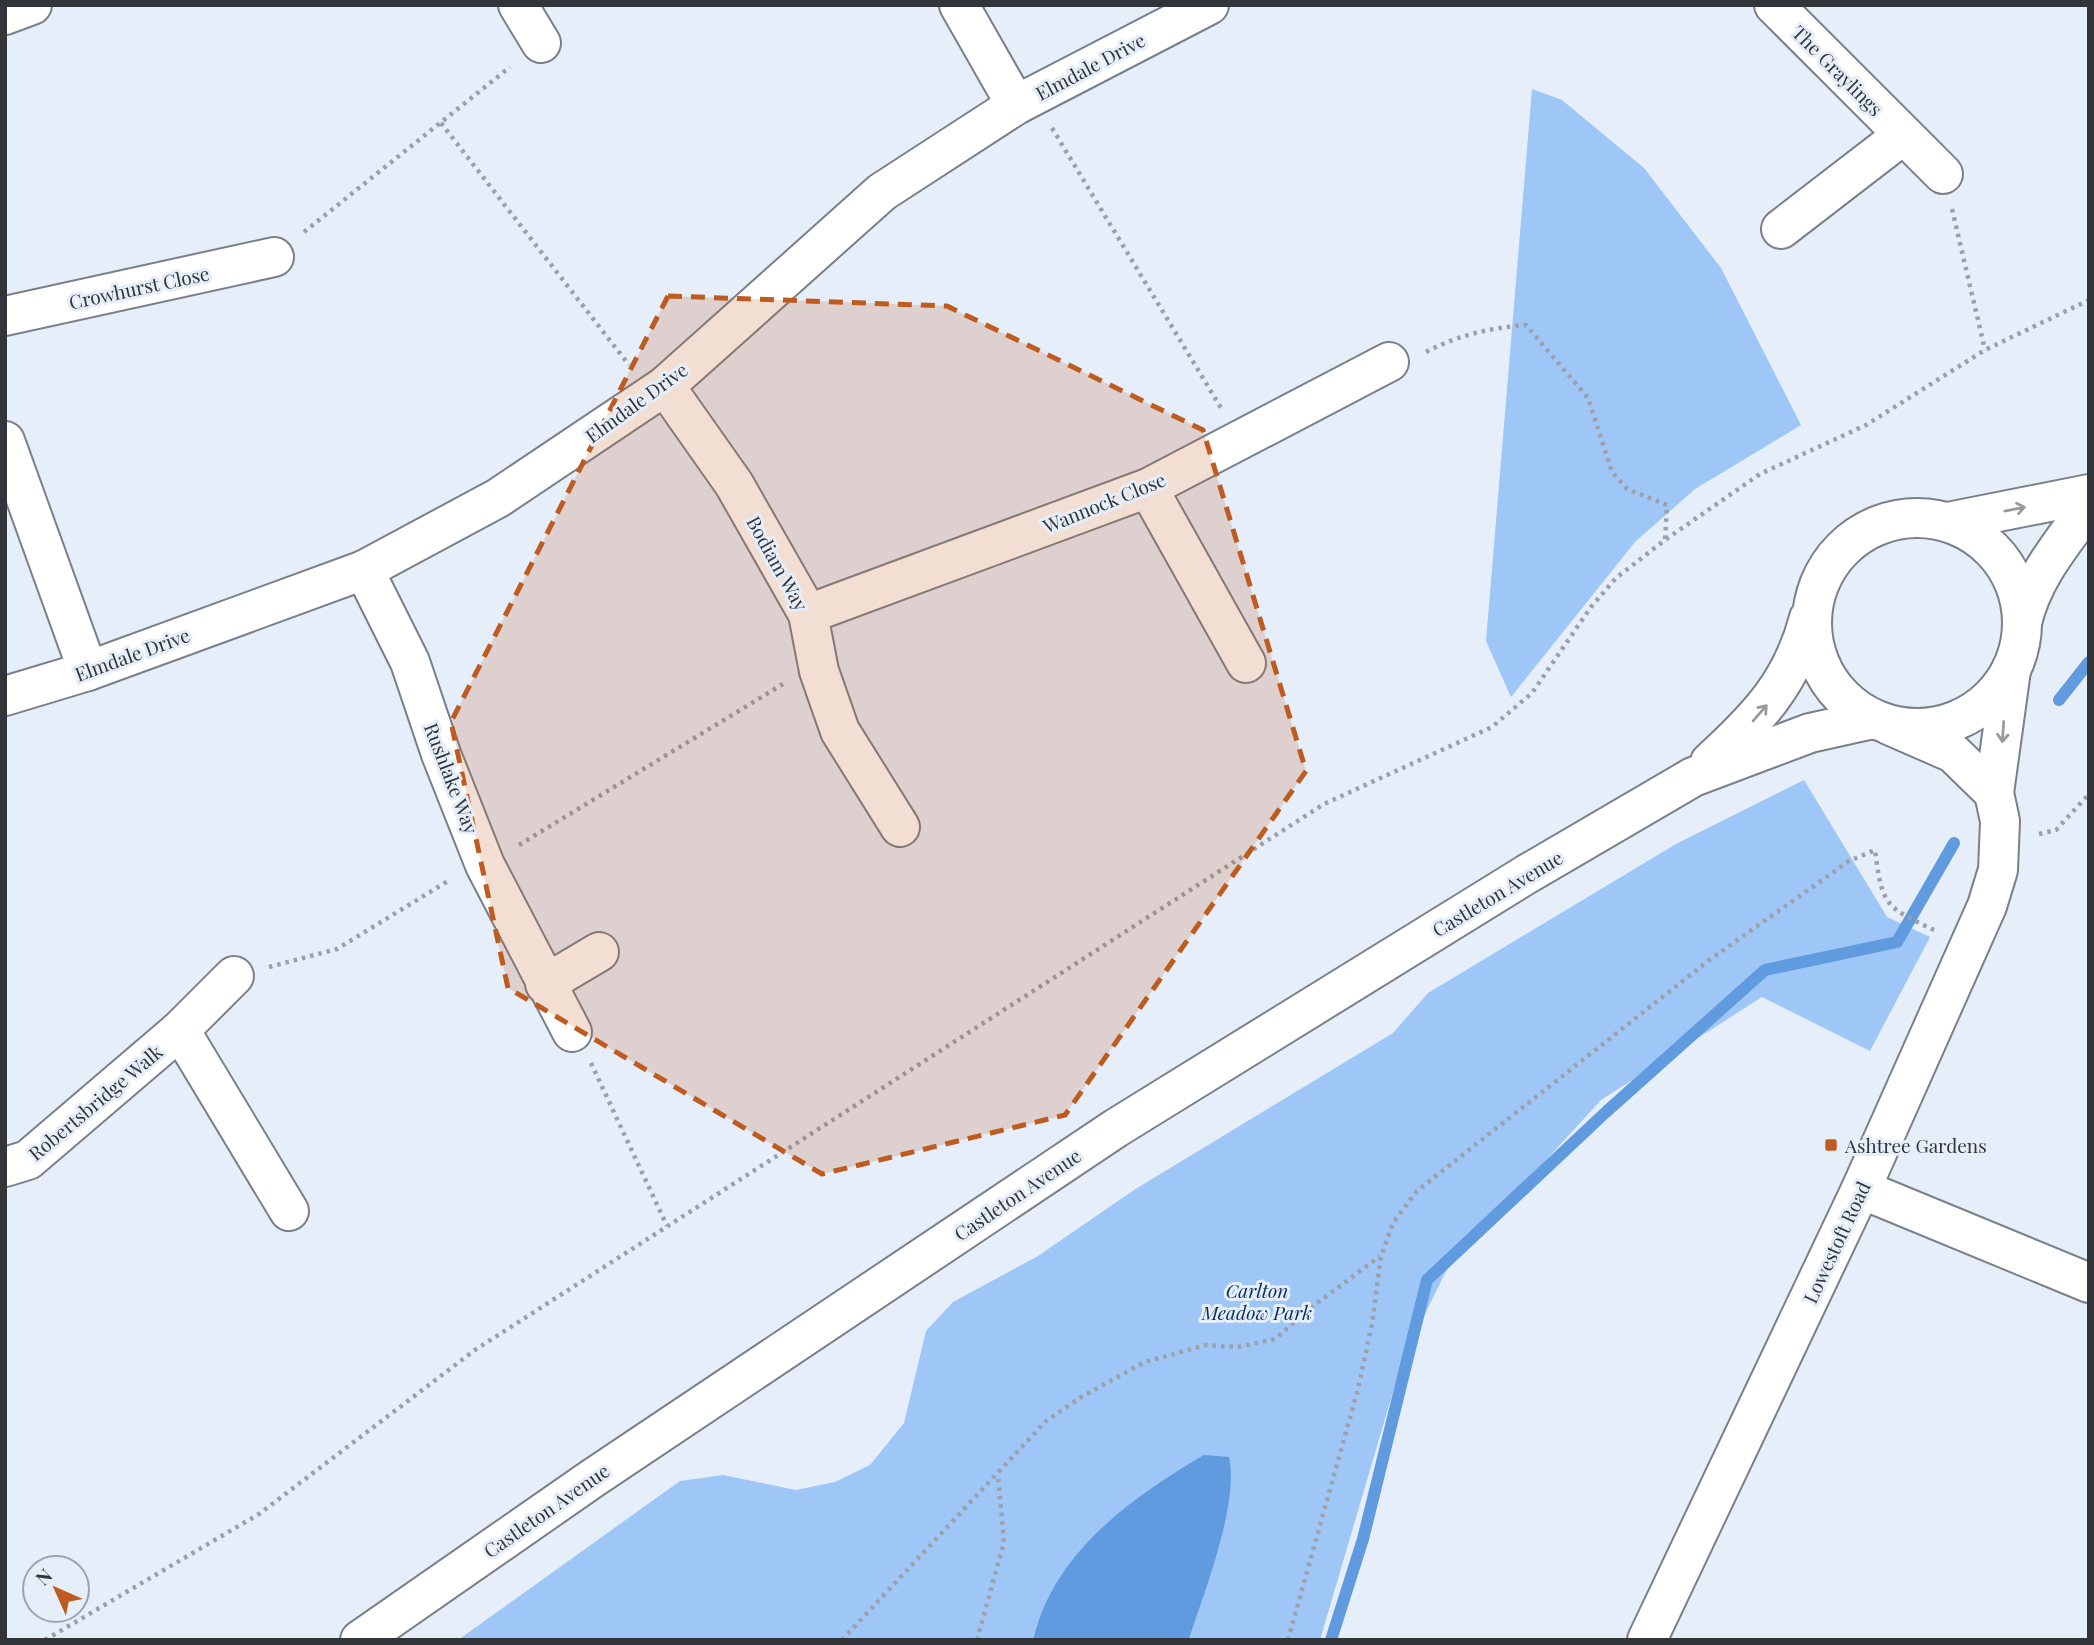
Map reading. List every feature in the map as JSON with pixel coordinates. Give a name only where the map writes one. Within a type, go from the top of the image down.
[{"type":"street","points":[[5,15],[32,5]]},
{"type":"street","points":[[517,5],[541,43]]},
{"type":"street","points":[[959,5],[1016,105]]},
{"type":"street","name":"Elmdale Drive","points":[[5,696],[88,671],[364,570],[498,498],[665,386],[882,192],[1016,105],[1209,5]]},
{"type":"street","name":"The Graylings","points":[[1774,5],[1943,174]]},
{"type":"street","points":[[1781,229],[1903,135]]},
{"type":"street","name":"Crowhurst Close","points":[[5,316],[274,257]]},
{"type":"street","name":"Wannock Close","points":[[808,614],[1148,488],[1389,362]]},
{"type":"street","name":"Bodiam Way","points":[[665,386],[734,484],[808,614],[818,671],[840,730],[900,827]]},
{"type":"street","points":[[5,441],[88,671]]},
{"type":"street","points":[[1148,488],[1246,663]]},
{"type":"street","name":"Castleton Avenue","points":[[1948,522],[2089,494]]},
{"type":"street","name":"Castleton Avenue","points":[[360,1640],[593,1478],[1116,1128],[1527,874],[1693,777],[1810,733],[1881,722],[1925,727],[1960,719],[1980,707],[1998,691],[2011,670],[2019,648],[2027,603],[2038,579],[2089,506]]},
{"type":"street","name":"Castleton Avenue","points":[[1693,777],[1746,728],[1787,678],[1801,648],[1813,603],[1830,562],[1845,545],[1863,532],[1904,518],[1926,517],[1948,522],[1987,544],[2002,561],[2017,590],[2022,624]]},
{"type":"street","name":"Rushlake Way","points":[[364,570],[410,662],[441,754],[485,865],[572,1032]]},
{"type":"street","name":"Castleton Avenue","points":[[1813,603],[1811,626],[1814,649],[1822,671],[1836,691],[1853,707],[1881,722]]},
{"type":"street","name":"Lowestoft Road","points":[[1647,1640],[1861,1189],[1987,906],[1998,870],[2000,821],[1994,793],[2011,670]]},
{"type":"street","points":[[1881,722],[1954,753],[1994,793]]},
{"type":"street","points":[[545,984],[599,952]]},
{"type":"street","name":"Robertsbridge Walk","points":[[5,1167],[28,1160],[180,1030],[234,976]]},
{"type":"street","name":"Robertsbridge Walk","points":[[180,1030],[289,1211]]},
{"type":"street","points":[[1861,1189],[2089,1283]]},
{"type":"path","points":[[274,257],[541,43]]},
{"type":"path","points":[[1016,105],[1054,129],[1240,439]]},
{"type":"path","points":[[441,123],[639,379],[665,386]]},
{"type":"path","points":[[1943,174],[1985,350]]},
{"type":"path","points":[[44,1640],[259,1514],[475,1350],[1324,804],[1492,727],[1532,693],[1591,607],[1616,578],[1665,540],[1760,474],[1866,425],[1985,350],[2089,300]]},
{"type":"path","points":[[1389,362],[1411,360],[1451,339],[1498,327],[1526,325],[1588,398],[1612,472],[1627,489],[1667,505],[1665,540]]},
{"type":"path","points":[[234,976],[337,949],[447,881],[485,865],[781,685],[818,671]]},
{"type":"path","points":[[1998,843],[2056,830],[2089,794]]},
{"type":"path","points":[[1288,1640],[1357,1389],[1372,1324],[1381,1256],[1393,1223],[1426,1183],[1708,961],[1849,861],[1875,850],[1884,895],[1893,910],[1943,934]]},
{"type":"path","points":[[572,1032],[588,1057],[667,1226]]},
{"type":"path","points":[[842,1640],[1045,1422],[1081,1397],[1145,1362],[1206,1345],[1238,1347],[1275,1339],[1308,1310],[1381,1256]]},
{"type":"path","points":[[977,1640],[1004,1542],[998,1474]]},
{"type":"highlighted area","points":[[668,296],[947,306],[1203,430],[1306,771],[1065,1115],[822,1174],[508,988],[451,722]]},
{"type":"green space","points":[[1532,89],[1562,100],[1644,168],[1721,268],[1801,425],[1695,489],[1635,542],[1511,697],[1486,641]]},
{"type":"green space","name":"Carlton Meadow Park","points":[[1804,780],[1887,917],[1930,937],[1870,1051],[1762,997],[1601,1100],[1448,1267],[1402,1361],[1320,1640],[1189,1640],[1220,1541],[1037,1624],[1033,1640],[458,1640],[680,1481],[723,1475],[796,1490],[835,1482],[870,1465],[904,1423],[926,1331],[953,1302],[1038,1256],[1134,1190],[1393,1033],[1428,993],[1676,844]]},
{"type":"shaded area","points":[[1204,1455],[1229,1457],[1231,1477],[1225,1524],[1189,1640],[1033,1640],[1043,1609],[1058,1580],[1077,1554],[1123,1509]]},
{"type":"waterway","points":[[2059,700],[2089,662]]},
{"type":"waterway","points":[[1331,1640],[1363,1539],[1427,1280],[1606,1112],[1765,970],[1897,942],[1954,843]]},
{"type":"place","name":"Ashtree Gardens","points":[[1831,1145]]}]
